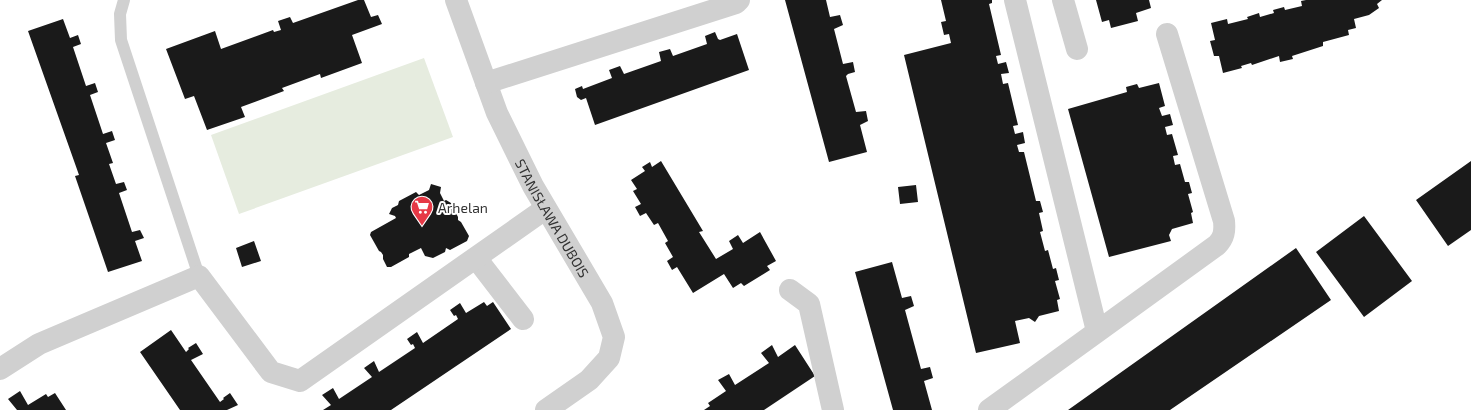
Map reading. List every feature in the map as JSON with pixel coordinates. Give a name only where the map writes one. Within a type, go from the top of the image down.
[{"type":"street","name":"STANISŁAWA DUBOIS","points":[[456,0],[497,113],[546,209],[602,303],[614,337],[609,358],[589,380],[546,410]]},
{"type":"street","points":[[486,83],[736,3],[739,0]]},
{"type":"street","points":[[1015,0],[1097,331]]},
{"type":"street","points":[[1063,0],[1077,49]]},
{"type":"street","points":[[989,410],[1222,240],[1224,221],[1168,34]]},
{"type":"street","points":[[0,368],[39,344],[199,276],[271,372],[300,381],[546,209]]},
{"type":"street","points":[[476,258],[523,319]]},
{"type":"street","points":[[790,290],[809,304],[833,410]]},
{"type":"lane","points":[[124,0],[120,14],[121,40],[199,276]]},
{"type":"shaded area","points":[[424,58],[453,137],[239,214],[211,135]]},
{"type":"building","points":[[358,0],[364,0],[371,17],[378,15],[382,24],[352,35],[362,63],[321,78],[320,74],[282,88],[284,91],[241,107],[245,117],[207,130],[194,96],[185,99],[166,49],[215,31],[221,49],[273,30],[274,32],[281,30],[278,21],[290,17],[293,23]]},
{"type":"building","points":[[785,0],[826,0],[830,17],[840,15],[843,25],[834,29],[843,64],[853,62],[855,72],[846,76],[856,112],[866,111],[868,121],[860,125],[867,152],[829,162]]},
{"type":"building","points":[[941,0],[992,0],[992,3],[989,4],[1001,55],[996,56],[998,64],[1006,62],[1009,73],[1001,74],[1003,84],[1008,83],[1018,125],[1013,126],[1015,134],[1023,132],[1025,143],[1017,145],[1019,152],[1024,152],[1036,201],[1040,201],[1043,212],[1039,213],[1043,231],[1040,232],[1045,251],[1048,250],[1053,269],[1056,268],[1059,280],[1055,281],[1060,299],[1057,300],[1059,311],[1039,316],[1035,322],[1029,318],[1015,321],[1020,343],[976,353],[904,55],[951,43],[949,34],[944,35],[941,22],[946,21]]},
{"type":"building","points":[[1096,0],[1149,0],[1151,8],[1136,13],[1138,21],[1111,28],[1109,20],[1102,22]]},
{"type":"building","points":[[1382,0],[1377,4],[1379,8],[1369,15],[1354,19],[1356,28],[1348,30],[1349,35],[1323,42],[1323,46],[1292,56],[1293,59],[1280,62],[1279,56],[1252,65],[1251,63],[1241,66],[1242,68],[1223,73],[1219,56],[1214,56],[1210,41],[1215,40],[1211,23],[1227,19],[1228,24],[1248,19],[1247,17],[1259,13],[1260,17],[1274,13],[1273,10],[1284,7],[1285,10],[1302,6],[1301,1]]},
{"type":"building","points":[[63,19],[70,38],[78,35],[81,44],[73,47],[86,86],[95,83],[98,92],[90,95],[103,134],[112,131],[115,140],[106,143],[113,163],[109,164],[116,184],[124,182],[127,190],[119,193],[132,232],[140,230],[144,238],[135,241],[142,261],[108,272],[75,176],[79,175],[28,31]]},
{"type":"building","points":[[715,32],[720,40],[737,34],[749,70],[595,125],[586,98],[581,100],[577,97],[575,89],[582,86],[583,89],[612,78],[609,70],[620,66],[624,74],[661,61],[659,52],[670,49],[673,56],[707,44],[705,36]]},
{"type":"building","points":[[1159,83],[1165,106],[1159,108],[1162,116],[1170,114],[1173,125],[1165,127],[1167,135],[1172,134],[1178,155],[1173,156],[1175,165],[1180,164],[1185,182],[1189,182],[1192,193],[1188,194],[1193,212],[1191,213],[1193,223],[1172,229],[1169,235],[1171,241],[1109,257],[1068,109],[1127,92],[1126,87],[1137,84],[1139,88]]},
{"type":"building","points":[[661,161],[703,231],[699,232],[716,259],[733,249],[729,241],[738,235],[743,243],[760,232],[776,261],[767,266],[770,270],[744,286],[741,283],[733,288],[724,274],[693,293],[677,267],[672,270],[667,261],[673,257],[665,243],[668,241],[658,223],[654,225],[646,213],[640,216],[635,207],[641,204],[633,191],[637,189],[631,180],[645,171],[642,167],[650,162],[652,167]]},
{"type":"building","points":[[1471,161],[1471,230],[1448,246],[1416,200]]},
{"type":"building","name":"Arhelan","points":[[431,184],[441,187],[440,193],[444,201],[446,200],[451,203],[458,220],[461,222],[469,236],[467,241],[450,250],[446,248],[445,252],[433,258],[425,256],[421,248],[409,254],[409,257],[391,267],[387,267],[383,259],[383,255],[370,235],[371,232],[396,218],[395,216],[389,214],[392,208],[398,205],[399,201],[416,192],[419,195],[429,190]]},
{"type":"building","points":[[916,185],[918,202],[900,204],[898,187]]},
{"type":"building","points":[[1364,216],[1412,281],[1364,317],[1316,252]]},
{"type":"building","points":[[254,241],[261,261],[242,267],[236,248]]},
{"type":"building","points":[[1296,248],[1331,300],[1170,410],[1068,410]]},
{"type":"building","points":[[892,262],[902,298],[911,296],[914,306],[905,310],[921,369],[930,367],[933,378],[924,381],[932,410],[893,410],[855,272]]},
{"type":"building","points":[[484,302],[487,306],[493,302],[511,329],[391,410],[323,410],[331,405],[322,395],[333,388],[339,399],[372,377],[364,368],[374,361],[379,372],[415,348],[407,339],[417,332],[423,343],[458,319],[450,310],[460,303],[466,313]]},
{"type":"building","points":[[171,330],[186,352],[189,349],[188,348],[196,343],[203,354],[191,360],[220,402],[230,393],[238,405],[227,410],[180,410],[140,352]]},
{"type":"building","points":[[772,345],[778,357],[795,345],[815,376],[764,410],[704,410],[710,406],[708,403],[726,391],[718,380],[729,374],[735,385],[769,363],[761,353]]},
{"type":"building","points":[[20,391],[28,405],[46,394],[48,397],[55,393],[66,410],[17,410],[8,399]]},
{"type":"place","name":"Arhelan","points":[[422,226]]}]
